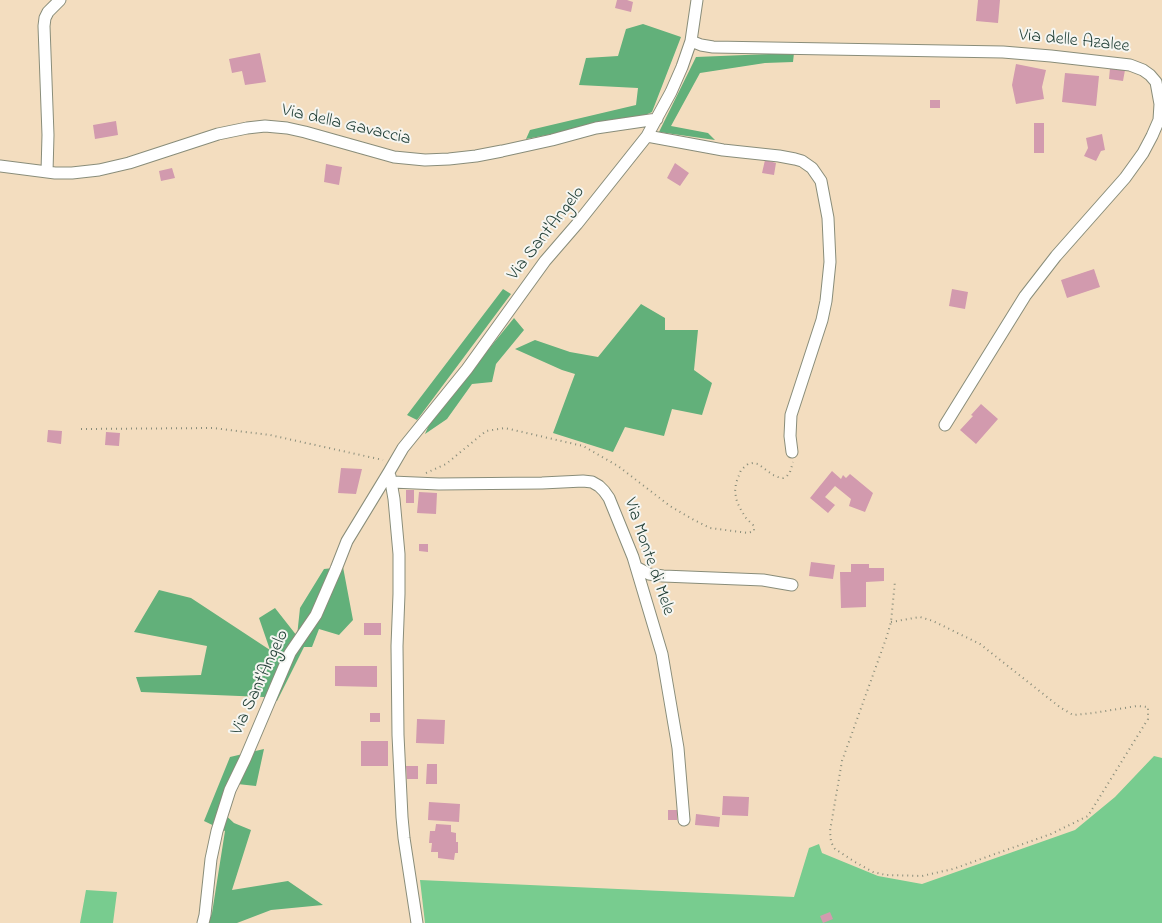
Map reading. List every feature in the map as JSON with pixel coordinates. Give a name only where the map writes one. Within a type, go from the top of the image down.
[{"type":"street","points":[[47,172],[48,126],[44,26],[48,12],[60,0]]},
{"type":"street","name":"Via Sant'Angelo","points":[[203,923],[211,859],[230,790],[290,653],[316,615],[346,541],[392,472],[403,448],[467,369],[545,261],[577,224],[646,136],[678,75],[691,41],[697,0]]},
{"type":"street","name":"Via delle Azalee","points":[[691,41],[713,47],[1003,52],[1051,56],[1126,64],[1143,70],[1156,82],[1160,104],[1160,126],[1135,165],[1056,256],[1025,296],[945,425]]},
{"type":"street","name":"Via della Gavaccia","points":[[0,166],[72,173],[108,169],[218,134],[269,126],[287,128],[324,137],[385,155],[425,160],[476,156],[527,146],[596,128],[656,119]]},
{"type":"street","points":[[646,136],[723,150],[795,159],[802,161],[812,168],[821,181],[828,218],[830,262],[826,301],[822,320],[791,415],[790,436],[792,452]]},
{"type":"street","points":[[392,472],[399,554],[397,646],[402,817],[417,923]]},
{"type":"street","name":"Via Monte di Mele","points":[[392,472],[440,484],[578,481],[592,482],[602,488],[609,498],[630,548],[662,654],[678,748],[684,820]]},
{"type":"street","points":[[636,567],[649,574],[663,576],[763,580],[792,585]]},
{"type":"path","points":[[81,429],[213,428],[270,435],[392,472]]},
{"type":"path","points":[[421,475],[446,464],[486,431],[505,428],[583,446],[618,466],[670,506],[694,520],[710,528],[748,533],[754,531],[754,525],[741,510],[735,492],[741,470],[748,464],[753,463],[758,464],[773,475],[783,478],[787,476],[792,468],[794,460],[792,452]]},
{"type":"path","points":[[891,622],[920,617],[933,621],[980,644],[1061,708],[1073,715],[1137,706],[1148,708],[1148,719],[1088,816],[1051,834],[971,863],[922,876],[886,875],[873,872],[835,849],[830,831],[842,761],[888,636],[895,581]]},
{"type":"green space","points":[[643,24],[681,37],[652,112],[641,117],[526,139],[530,130],[636,105],[638,88],[579,85],[586,58],[618,56],[626,29]]},
{"type":"green space","points":[[794,53],[793,62],[765,63],[700,73],[671,126],[708,133],[715,140],[659,132],[696,57]]},
{"type":"green space","points":[[503,289],[511,294],[417,420],[407,415]]},
{"type":"green space","points":[[641,304],[665,318],[665,330],[698,330],[694,370],[712,383],[702,415],[672,409],[664,436],[625,427],[613,452],[553,433],[575,374],[515,349],[535,340],[570,352],[598,357]]},
{"type":"green space","points":[[514,318],[524,330],[496,364],[492,382],[472,384],[447,419],[425,434],[431,420]]},
{"type":"green space","points":[[343,567],[353,620],[339,635],[319,629],[312,647],[304,647],[277,701],[264,697],[141,692],[136,677],[201,675],[207,646],[134,632],[159,590],[191,598],[270,650],[259,618],[275,608],[297,636],[300,608],[324,569]]},
{"type":"green space","points":[[264,749],[256,786],[228,783],[219,809],[234,823],[251,830],[232,890],[288,881],[323,905],[271,910],[237,923],[208,923],[212,913],[225,831],[204,821],[230,757]]},
{"type":"green space","points":[[1154,756],[1162,758],[1162,923],[425,923],[420,880],[794,897],[809,848],[819,844],[822,853],[878,876],[922,884],[1075,830],[1115,797]]},
{"type":"green space","points":[[86,890],[117,892],[113,923],[80,923]]},
{"type":"building","points":[[617,0],[633,2],[631,12],[615,8]]},
{"type":"building","points":[[978,0],[1000,0],[998,23],[976,21]]},
{"type":"building","points":[[260,53],[266,82],[245,85],[242,71],[232,73],[229,59]]},
{"type":"building","points":[[1016,64],[1046,70],[1042,87],[1044,99],[1016,104],[1012,85]]},
{"type":"building","points":[[1110,68],[1125,70],[1123,81],[1109,79]]},
{"type":"building","points":[[1065,73],[1099,76],[1096,106],[1062,102]]},
{"type":"building","points":[[930,100],[940,100],[940,108],[930,108]]},
{"type":"building","points":[[116,121],[118,135],[95,139],[93,125]]},
{"type":"building","points":[[1034,123],[1044,123],[1044,153],[1034,153]]},
{"type":"building","points":[[1102,134],[1105,150],[1101,151],[1096,161],[1084,156],[1088,148],[1086,138]]},
{"type":"building","points":[[765,160],[776,163],[774,175],[762,173]]},
{"type":"building","points":[[675,163],[689,173],[680,186],[667,178]]},
{"type":"building","points":[[326,164],[342,167],[339,185],[324,182]]},
{"type":"building","points":[[172,168],[175,178],[161,181],[159,171]]},
{"type":"building","points":[[1094,269],[1100,287],[1067,298],[1061,280]]},
{"type":"building","points":[[952,289],[968,292],[965,309],[949,306]]},
{"type":"building","points":[[981,404],[998,419],[976,444],[960,430]]},
{"type":"building","points":[[48,430],[62,431],[61,444],[47,442]]},
{"type":"building","points":[[106,432],[120,433],[119,446],[105,445]]},
{"type":"building","points":[[341,468],[362,469],[356,494],[338,493]]},
{"type":"building","points":[[832,471],[841,479],[843,475],[846,478],[850,474],[873,493],[865,512],[849,506],[851,499],[835,486],[825,497],[835,505],[828,513],[810,498]]},
{"type":"building","points":[[406,490],[414,490],[414,503],[406,503]]},
{"type":"building","points":[[419,492],[437,493],[436,514],[417,513]]},
{"type":"building","points":[[419,544],[428,544],[428,552],[419,551]]},
{"type":"building","points":[[811,562],[835,565],[833,579],[809,576]]},
{"type":"building","points":[[851,564],[869,564],[869,568],[884,568],[884,581],[866,582],[866,607],[841,608],[840,572],[851,572]]},
{"type":"building","points":[[364,623],[381,623],[381,635],[364,635]]},
{"type":"building","points":[[335,666],[377,666],[377,687],[335,686]]},
{"type":"building","points":[[370,713],[380,713],[380,722],[370,722]]},
{"type":"building","points":[[417,719],[445,720],[444,744],[416,743]]},
{"type":"building","points":[[361,741],[388,741],[388,766],[361,766]]},
{"type":"building","points":[[427,764],[437,764],[437,784],[426,784]]},
{"type":"building","points":[[406,766],[418,766],[418,779],[407,779]]},
{"type":"building","points":[[723,796],[749,797],[748,816],[722,815]]},
{"type":"building","points":[[429,802],[460,804],[459,822],[428,820]]},
{"type":"building","points":[[668,810],[677,810],[677,820],[668,820]]},
{"type":"building","points":[[696,814],[720,817],[719,827],[695,825]]},
{"type":"building","points":[[436,824],[451,825],[451,832],[456,833],[458,853],[455,853],[454,860],[438,858],[438,852],[431,852],[432,843],[429,843],[430,831],[435,831]]},
{"type":"building","points":[[830,912],[833,919],[823,923],[820,916]]}]
